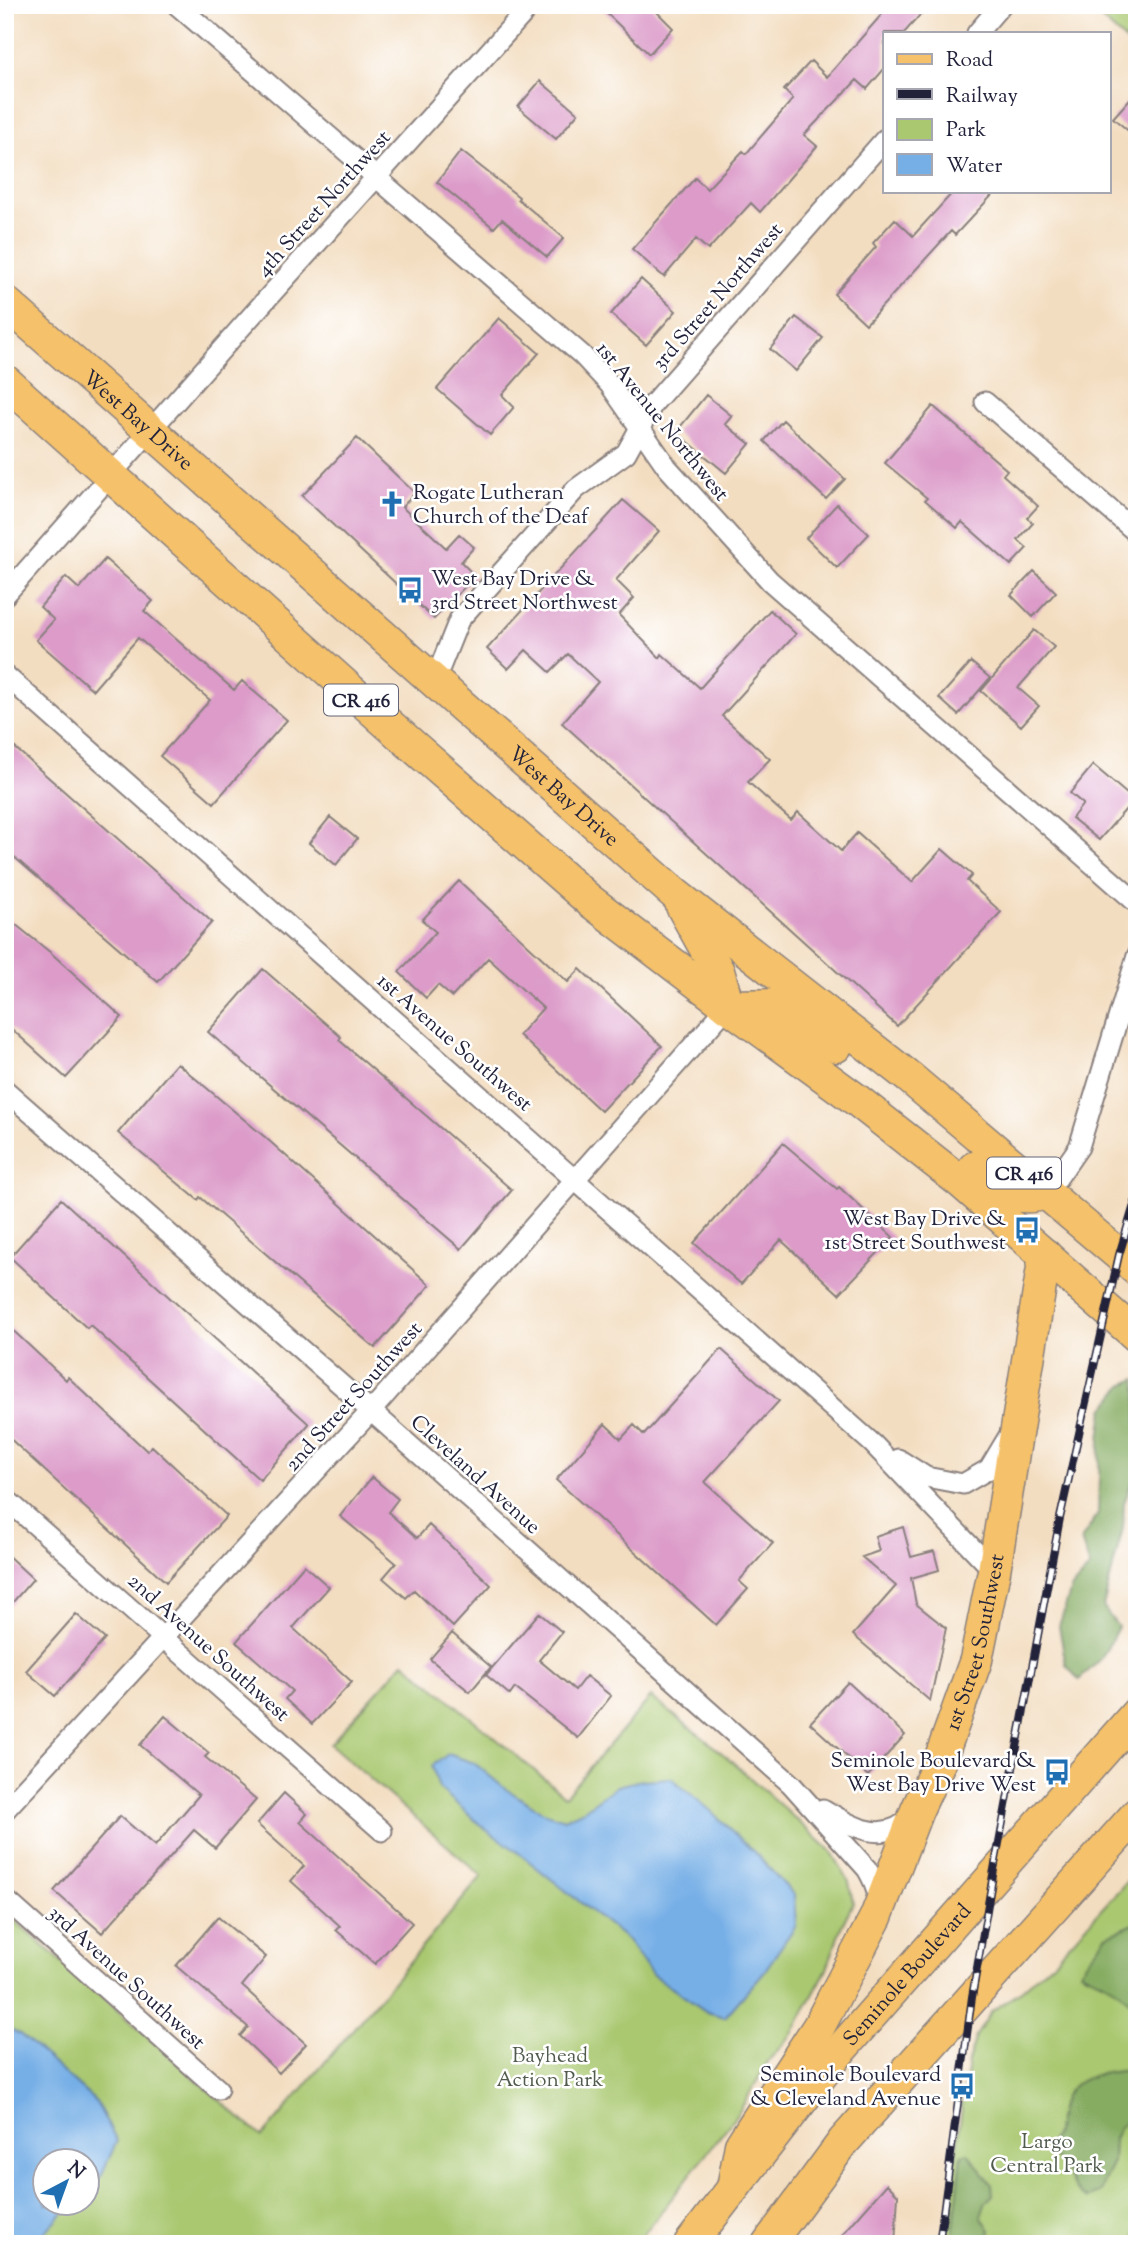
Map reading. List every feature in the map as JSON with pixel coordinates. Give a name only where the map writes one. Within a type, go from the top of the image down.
[{"type":"main road","name":"West Bay Drive","points":[[5,302],[675,894],[910,1078],[1137,1270]]},
{"type":"main road","name":"CR 416","points":[[5,381],[579,891],[728,1006],[858,1101],[962,1183],[1137,1336]]},
{"type":"main road","points":[[675,894],[718,971],[728,1006],[779,1005],[863,1065],[910,1078]]},
{"type":"main road","points":[[858,1101],[881,1105],[922,1125],[1002,1191],[1015,1197],[1048,1193]]},
{"type":"main road","name":"1st Street Southwest","points":[[733,2188],[741,2145],[818,2026],[876,1917],[917,1810],[939,1763],[976,1660],[994,1572],[1045,1255]]},
{"type":"main road","name":"Seminole Boulevard","points":[[690,2244],[851,2038],[1137,1713]]},
{"type":"main road","points":[[768,2244],[844,2141],[1137,1814]]},
{"type":"street","name":"1st Avenue Northwest","points":[[177,5],[582,355],[610,385],[638,429],[667,467],[770,581],[1137,903]]},
{"type":"street","name":"4th Street Northwest","points":[[5,595],[531,5]]},
{"type":"street","points":[[978,32],[1001,5]]},
{"type":"street","name":"3rd Street Northwest","points":[[435,680],[459,620],[576,489],[626,453],[653,404],[883,141]]},
{"type":"street","points":[[985,402],[1137,533]]},
{"type":"street","name":"1st Avenue Southwest","points":[[5,675],[873,1444],[994,1572]]},
{"type":"street","points":[[1048,1193],[1079,1147],[1137,956]]},
{"type":"street","name":"2nd Street Southwest","points":[[5,1810],[371,1411],[728,1006]]},
{"type":"street","name":"Cleveland Avenue","points":[[5,1090],[371,1411],[807,1800],[867,1868],[878,1898],[876,1917]]},
{"type":"street","name":"1st Avenue Southwest","points":[[873,1444],[926,1477],[963,1484],[989,1469],[1017,1423]]},
{"type":"street","name":"2nd Avenue Southwest","points":[[5,1497],[382,1831]]},
{"type":"street","points":[[807,1800],[846,1823],[867,1831],[895,1829],[917,1810]]},
{"type":"street","name":"3rd Avenue Southwest","points":[[5,1899],[218,2089]]},
{"type":"green space","points":[[1086,5],[1137,5],[1137,51]]},
{"type":"green space","points":[[1137,1379],[1137,1470],[1124,1503],[1123,1528],[1103,1607],[1118,1627],[1102,1658],[1079,1680],[1066,1665],[1059,1626],[1071,1589],[1090,1567],[1081,1540],[1098,1514],[1100,1438],[1104,1409],[1123,1385]]},
{"type":"green space","name":"Bayhead Action Park","points":[[404,1662],[565,1796],[651,1697],[727,1757],[832,1852],[849,1882],[853,1903],[842,1925],[827,1969],[792,2034],[769,2060],[739,2112],[636,2244],[5,2244],[5,1912],[262,2137],[482,1876],[330,1744]]},
{"type":"green space","name":"Largo Central Park","points":[[1137,1870],[1137,2244],[944,2244],[968,2062],[976,2036],[991,2012],[1019,1992],[1055,1960]]},
{"type":"green space","points":[[1134,1924],[1137,1927],[1137,2014],[1121,1992],[1080,1971],[1106,1936]]},
{"type":"green space","points":[[1137,2068],[1137,2107],[1119,2128],[1114,2139],[1113,2162],[1100,2191],[1088,2199],[1075,2189],[1051,2152],[1050,2144],[1063,2099],[1072,2087],[1086,2078]]},
{"type":"green space","points":[[968,2153],[992,2185],[993,2195],[986,2202],[981,2216],[990,2230],[989,2240],[992,2244],[952,2244],[962,2155]]},
{"type":"water","points":[[448,1754],[474,1763],[503,1787],[543,1812],[564,1819],[584,1810],[617,1786],[642,1780],[671,1778],[710,1810],[794,1895],[796,1925],[764,1972],[725,2017],[707,2012],[653,1975],[626,1939],[485,1829],[439,1788],[432,1766]]},
{"type":"water","points":[[5,2026],[20,2034],[96,2102],[117,2141],[102,2174],[102,2148],[32,2148],[32,2218],[58,2218],[34,2244],[5,2244]]},
{"type":"building","points":[[598,5],[650,5],[673,28],[649,54]]},
{"type":"building","points":[[890,5],[929,5],[905,32],[883,32],[883,70],[867,89],[857,80],[804,135],[817,146],[760,212],[751,203],[708,250],[696,239],[664,277],[632,249],[695,178],[707,189],[743,151],[746,154],[793,99],[784,90],[811,61],[827,77]]},
{"type":"building","points":[[540,81],[578,113],[556,139],[518,107]]},
{"type":"building","points":[[1137,91],[1137,138],[1113,118]]},
{"type":"building","points":[[461,151],[519,197],[518,199],[564,238],[547,257],[502,219],[494,228],[437,182]]},
{"type":"building","points":[[953,192],[995,192],[955,235],[951,231],[866,324],[834,294],[876,247],[873,243],[895,219],[913,236]]},
{"type":"building","points":[[641,279],[676,311],[646,345],[611,314]]},
{"type":"building","points":[[796,317],[823,338],[796,371],[770,349]]},
{"type":"building","points":[[499,318],[539,353],[502,395],[514,407],[490,435],[437,389]]},
{"type":"building","points":[[706,395],[732,416],[725,424],[750,444],[726,473],[676,432]]},
{"type":"building","points":[[933,406],[1007,470],[1003,475],[1038,506],[1027,518],[1033,523],[1018,540],[1027,548],[1011,565],[962,522],[957,528],[925,500],[927,498],[885,463]]},
{"type":"building","points":[[783,420],[845,479],[826,499],[764,441]]},
{"type":"building","points":[[357,438],[415,493],[402,507],[446,548],[459,534],[474,547],[461,562],[475,576],[434,619],[302,496]]},
{"type":"building","points":[[623,500],[659,531],[616,580],[634,598],[619,615],[660,658],[662,654],[700,688],[770,610],[796,634],[722,716],[770,759],[748,782],[791,820],[798,812],[841,851],[857,833],[912,882],[942,849],[972,875],[967,881],[1001,912],[897,1026],[562,723],[598,682],[568,654],[550,672],[526,650],[508,669],[487,649]]},
{"type":"building","points":[[837,504],[869,534],[837,568],[806,538]]},
{"type":"building","points":[[105,559],[153,601],[144,611],[234,690],[242,681],[287,720],[214,803],[160,756],[210,700],[138,638],[93,690],[36,640],[54,620],[40,607],[66,577],[79,589]]},
{"type":"building","points":[[1034,571],[1056,592],[1033,617],[1011,595]]},
{"type":"building","points":[[1034,630],[1054,647],[1018,688],[1039,706],[1021,726],[981,691]]},
{"type":"building","points":[[971,662],[990,678],[958,715],[939,698]]},
{"type":"building","points":[[5,739],[212,922],[158,982],[5,849]]},
{"type":"building","points":[[1093,765],[1134,800],[1099,840],[1072,818],[1083,804],[1070,793]]},
{"type":"building","points":[[330,817],[357,839],[336,865],[309,843]]},
{"type":"building","points":[[459,881],[568,982],[580,969],[662,1046],[601,1111],[519,1035],[543,1008],[488,958],[452,997],[438,985],[426,998],[399,972],[436,932],[422,920]]},
{"type":"building","points":[[5,916],[122,1017],[66,1078],[5,1023]]},
{"type":"building","points":[[263,969],[341,1037],[339,1040],[512,1190],[461,1249],[208,1032]]},
{"type":"building","points":[[177,1063],[266,1138],[430,1285],[375,1348],[200,1197],[198,1200],[118,1133]]},
{"type":"building","points":[[783,1143],[837,1189],[839,1187],[893,1237],[839,1294],[781,1240],[741,1284],[694,1243]]},
{"type":"building","points":[[61,1199],[309,1424],[260,1480],[90,1325],[87,1328],[10,1257]]},
{"type":"building","points":[[5,1323],[147,1451],[152,1446],[227,1516],[166,1582],[5,1434]]},
{"type":"building","points":[[721,1349],[779,1401],[705,1482],[773,1543],[739,1581],[748,1589],[716,1625],[556,1480],[605,1424],[621,1439],[634,1425],[644,1435]]},
{"type":"building","points":[[372,1477],[398,1499],[388,1512],[417,1538],[429,1525],[491,1585],[453,1627],[414,1590],[406,1598],[383,1578],[396,1563],[340,1516]]},
{"type":"building","points":[[903,1527],[911,1557],[934,1551],[939,1570],[911,1578],[916,1604],[946,1628],[930,1701],[853,1635],[896,1586],[862,1557],[879,1551],[875,1536]]},
{"type":"building","points":[[5,1553],[33,1579],[5,1611]]},
{"type":"building","points":[[304,1565],[329,1587],[293,1628],[352,1682],[312,1724],[285,1699],[292,1691],[236,1642]]},
{"type":"building","points":[[539,1613],[562,1632],[539,1660],[575,1690],[586,1676],[611,1696],[578,1738],[515,1688],[510,1695],[486,1675]]},
{"type":"building","points":[[76,1614],[105,1639],[55,1696],[26,1671]]},
{"type":"building","points":[[452,1633],[491,1667],[470,1692],[430,1659]]},
{"type":"building","points":[[848,1682],[905,1735],[868,1776],[810,1723]]},
{"type":"building","points":[[165,1716],[209,1753],[205,1757],[256,1800],[215,1848],[194,1830],[102,1933],[54,1891],[120,1816],[155,1846],[199,1795],[140,1745]]},
{"type":"building","points":[[284,1793],[307,1814],[300,1822],[412,1923],[375,1964],[336,1930],[340,1926],[291,1881],[304,1866],[257,1824]]},
{"type":"building","points":[[218,1917],[266,1957],[242,1986],[306,2044],[279,2073],[240,2036],[248,2027],[176,1966]]},
{"type":"building","points":[[887,2184],[898,2195],[895,2244],[834,2244]]},
{"type":"railway","points":[[939,2244],[972,1997],[1060,1518],[1119,1255],[1137,1195]]},
{"type":"place","name":"Rogate Lutheran Church of the Deaf","points":[[392,504]]},
{"type":"place","name":"West Bay Drive & 3rd Street Northwest","points":[[410,590]]},
{"type":"place","name":"West Bay Drive & 1st Street Southwest","points":[[1027,1230]]},
{"type":"place","name":"Seminole Boulevard & West Bay Drive West","points":[[1057,1772]]},
{"type":"place","name":"Seminole Boulevard & Cleveland Avenue","points":[[962,2086]]}]
